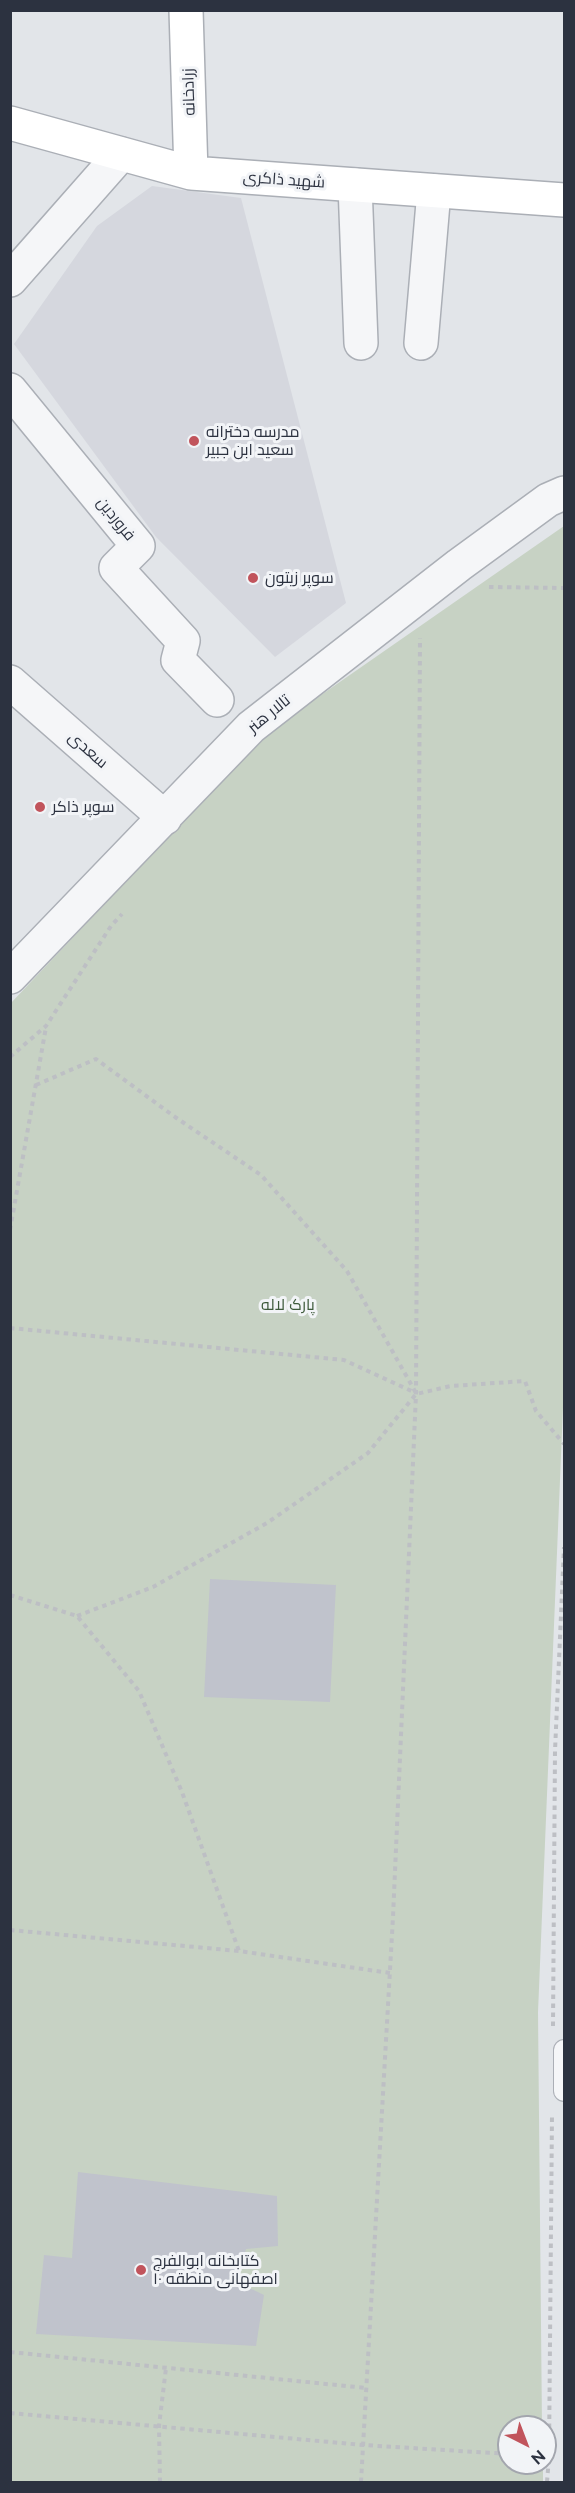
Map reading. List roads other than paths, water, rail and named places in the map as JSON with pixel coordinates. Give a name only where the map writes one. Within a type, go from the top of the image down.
[{"type":"street","name":"زرادخانه","points":[[186,10],[191,173]]},
{"type":"street","name":"شهید ذاکری","points":[[10,123],[191,173],[564,200]]},
{"type":"street","points":[[10,280],[121,154]]},
{"type":"street","points":[[355,185],[361,343]]},
{"type":"street","points":[[421,343],[434,191]]},
{"type":"street","name":"فروردین","points":[[10,390],[138,546],[116,568],[183,641],[178,660],[217,700]]},
{"type":"street","name":"تالار هنر","points":[[10,977],[251,727],[459,565],[548,500],[564,493]]},
{"type":"street","name":"سعدی","points":[[10,682],[165,818]]},
{"type":"lane","points":[[559,2044],[564,2091]]},
{"type":"place","name":"مدرسه دخترانه سعید ابن جبیر","points":[[194,441]]},
{"type":"place","name":"سوپر زیتون","points":[[253,578]]},
{"type":"place","name":"سوپر ذاکر","points":[[40,807]]},
{"type":"place","name":"کتابخانه ابوالفرج اصفهانی منطقه ۱۰","points":[[141,2270]]},
{"type":"park label","name":"پارک لاله","points":[[288,1305]]}]
